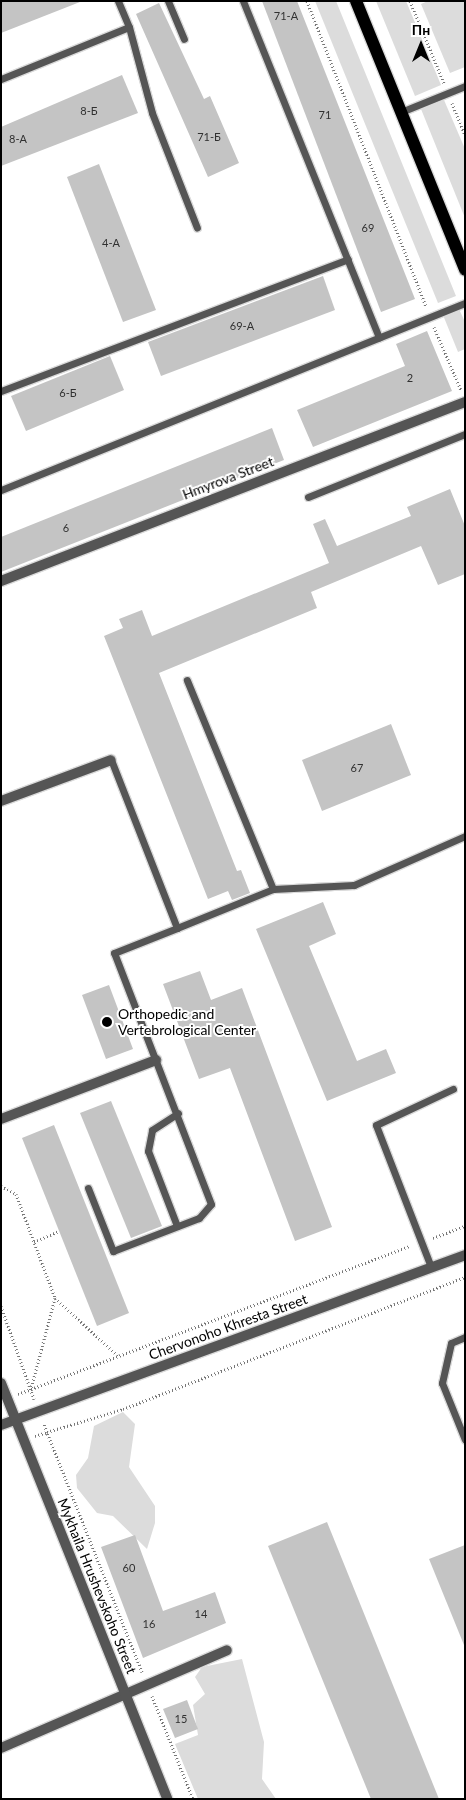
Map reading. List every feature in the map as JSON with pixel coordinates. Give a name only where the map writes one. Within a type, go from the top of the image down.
[{"type":"main road","points":[[356,1],[465,270]]},
{"type":"street","name":"Hmyrova Street","points":[[1,581],[465,401]]},
{"type":"street","points":[[1,801],[111,760]]},
{"type":"street","points":[[1,1119],[156,1060]]},
{"type":"street","name":"Chervonoho Khresta Street","points":[[1,1425],[431,1267],[464,1257]]},
{"type":"street","name":"Mykhaila Hrushevskoho Street","points":[[1,1383],[167,1799]]},
{"type":"street","points":[[1,1748],[126,1696],[226,1650]]},
{"type":"lane","points":[[168,1],[184,39]]},
{"type":"lane","points":[[243,1],[379,338]]},
{"type":"lane","points":[[121,2],[152,112],[197,228]]},
{"type":"lane","points":[[1,79],[129,27]]},
{"type":"lane","points":[[401,112],[465,86]]},
{"type":"lane","points":[[1,391],[348,259]]},
{"type":"lane","points":[[1,490],[465,303]]},
{"type":"lane","points":[[308,497],[465,434]]},
{"type":"lane","points":[[188,680],[273,889]]},
{"type":"lane","points":[[111,760],[177,928]]},
{"type":"lane","points":[[88,1188],[113,1251],[199,1218],[211,1204],[178,1113],[114,952],[273,889],[354,885],[465,836]]},
{"type":"lane","points":[[431,1267],[376,1125],[453,1089]]},
{"type":"lane","points":[[178,1113],[152,1130],[148,1151],[178,1226]]},
{"type":"lane","points":[[465,1338],[451,1343],[442,1383],[465,1440]]},
{"type":"path","points":[[307,1],[430,318],[465,401]]},
{"type":"path","points":[[410,1],[465,135]]},
{"type":"path","points":[[1,1186],[16,1194],[56,1298],[118,1356]]},
{"type":"path","points":[[7,1398],[465,1226]]},
{"type":"path","points":[[34,1242],[59,1231]]},
{"type":"path","points":[[24,1440],[122,1409],[465,1277]]},
{"type":"path","points":[[30,1389],[56,1298]]},
{"type":"path","points":[[1,1306],[30,1389],[193,1799]]},
{"type":"shaded area","points":[[315,1],[336,1],[456,296],[438,303]]},
{"type":"shaded area","points":[[376,1],[406,1],[441,85],[415,96]]},
{"type":"shaded area","points":[[428,1],[465,1],[465,67],[450,73],[421,4]]},
{"type":"shaded area","points":[[444,100],[465,149],[465,218],[421,109]]},
{"type":"shaded area","points":[[459,309],[465,322],[465,349],[458,352],[443,315]]},
{"type":"shaded area","points":[[123,1412],[135,1424],[129,1467],[155,1506],[155,1523],[147,1549],[113,1516],[97,1513],[77,1488],[76,1475],[88,1458],[94,1426]]},
{"type":"shaded area","points":[[242,1659],[264,1742],[262,1779],[276,1799],[198,1799],[175,1744],[198,1735],[193,1705],[205,1694],[195,1677],[202,1667]]},
{"type":"building","points":[[1,1],[80,1],[80,2],[1,33]]},
{"type":"building","points":[[262,1],[297,1],[415,299],[381,312]]},
{"type":"building","points":[[159,3],[204,99],[210,96],[239,163],[208,177],[136,14]]},
{"type":"building","points":[[122,75],[138,113],[1,166],[1,127]]},
{"type":"building","points":[[99,164],[156,310],[123,322],[67,177]]},
{"type":"building","points":[[323,276],[335,310],[161,376],[148,342]]},
{"type":"building","points":[[427,331],[452,391],[313,447],[297,410],[405,366],[396,344]]},
{"type":"building","points":[[110,356],[124,390],[26,431],[11,396]]},
{"type":"building","points":[[272,428],[284,460],[1,572],[1,537]]},
{"type":"building","points":[[450,489],[465,526],[465,574],[438,585],[421,546],[311,592],[317,608],[159,673],[237,871],[241,870],[250,893],[232,900],[228,891],[208,899],[104,636],[123,628],[119,619],[142,610],[152,636],[329,563],[313,524],[325,519],[337,546],[411,516],[407,507]]},
{"type":"building","points":[[391,724],[411,775],[322,811],[302,760]]},
{"type":"building","points":[[323,902],[336,934],[309,946],[357,1061],[386,1049],[396,1073],[327,1101],[256,929]]},
{"type":"building","points":[[200,971],[211,1000],[242,988],[332,1227],[295,1241],[230,1068],[199,1079],[163,984]]},
{"type":"building","name":"Orthopedic and Vertebrological Center","points":[[109,985],[133,1049],[106,1059],[82,995]]},
{"type":"building","points":[[111,1101],[162,1226],[131,1238],[80,1113]]},
{"type":"building","points":[[54,1125],[129,1313],[97,1326],[22,1138]]},
{"type":"building","points":[[327,1522],[439,1799],[371,1799],[268,1546]]},
{"type":"building","points":[[135,1535],[163,1611],[215,1592],[226,1623],[143,1658],[101,1547]]},
{"type":"building","points":[[465,1545],[465,1645],[464,1645],[429,1559]]},
{"type":"building","points":[[187,1700],[198,1729],[175,1738],[163,1709]]},
{"type":"place","name":"Orthopedic and Vertebrological Center","points":[[107,1022]]}]
